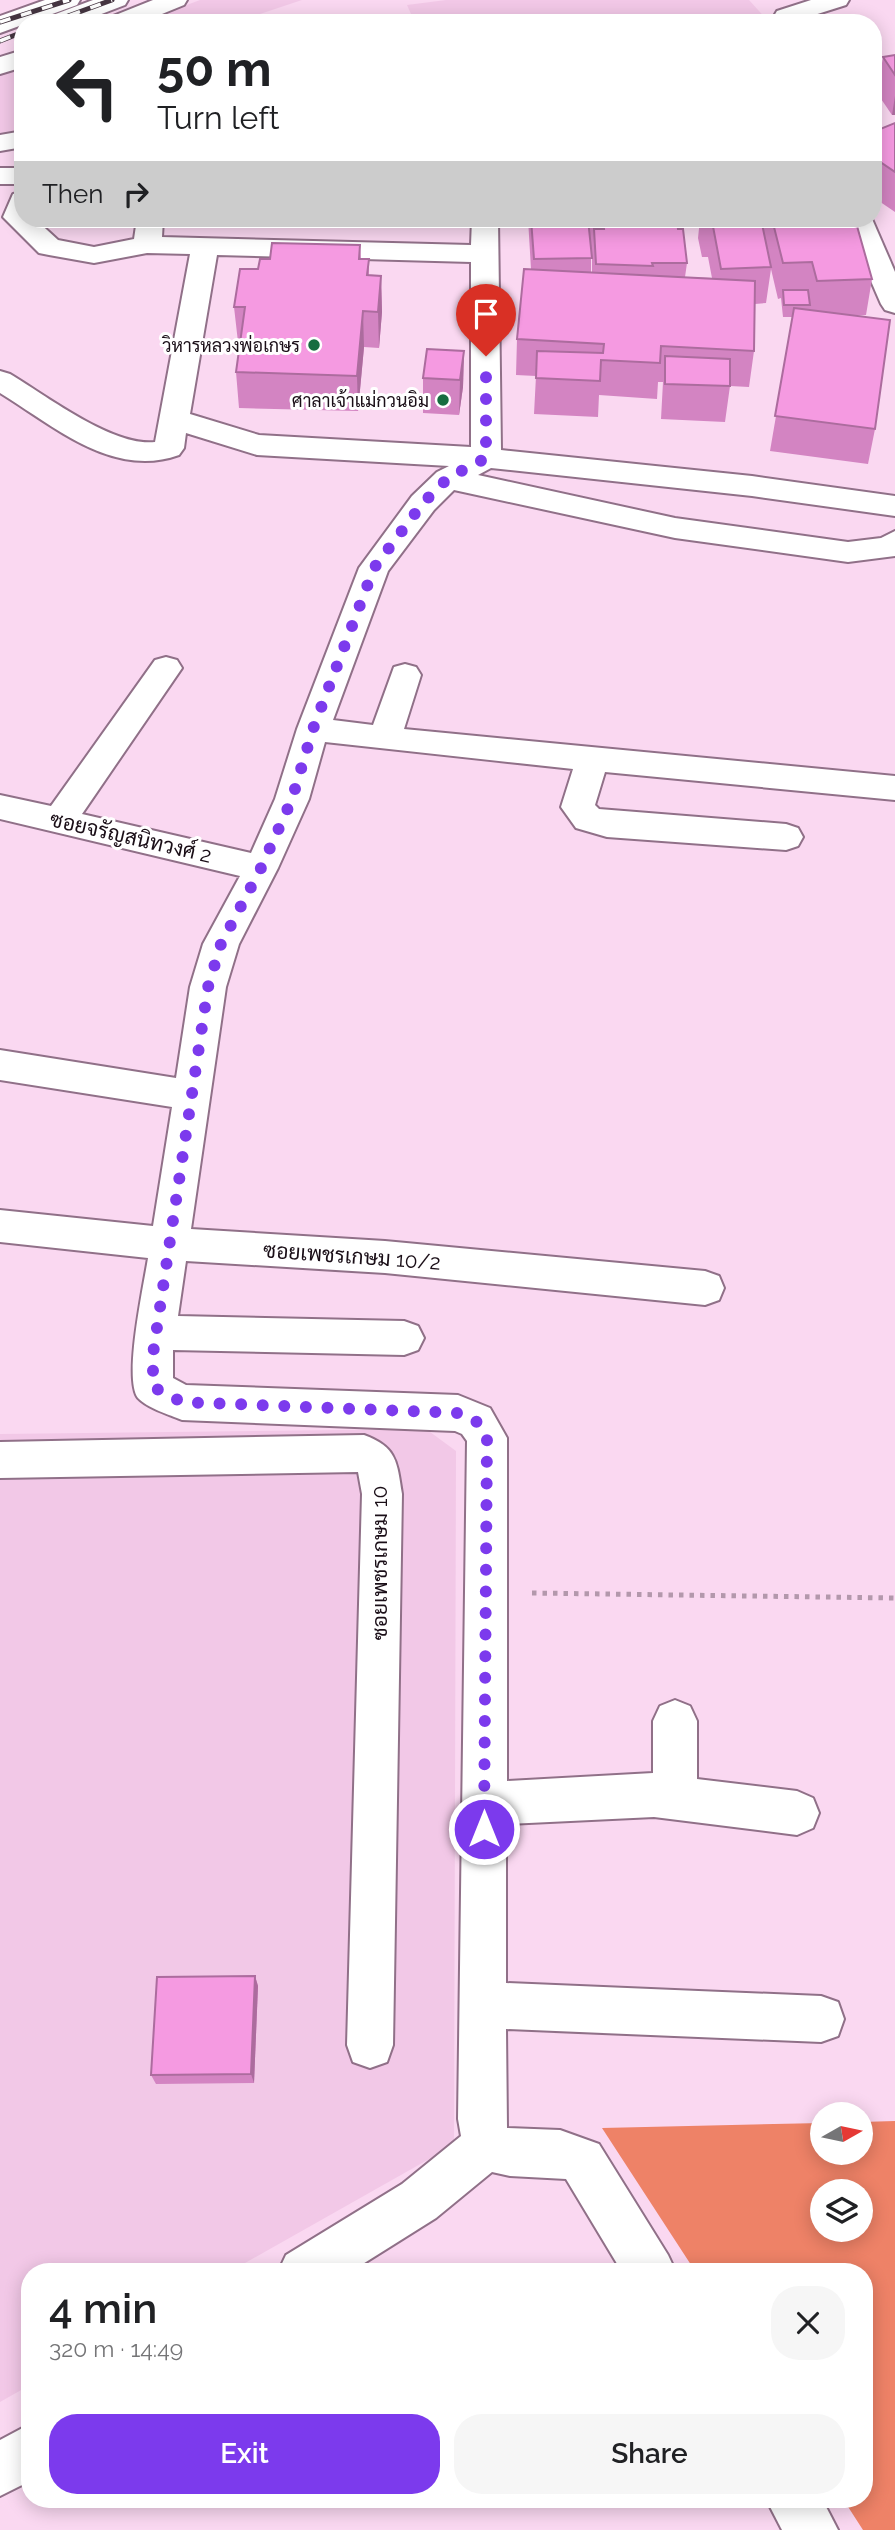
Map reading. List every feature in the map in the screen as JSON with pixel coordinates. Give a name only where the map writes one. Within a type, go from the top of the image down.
[{"type":"street","points":[[0,7],[21,0]]},
{"type":"street","points":[[30,14],[68,0]]},
{"type":"street","points":[[78,14],[116,0]]},
{"type":"street","points":[[140,14],[175,0]]},
{"type":"street","points":[[783,13],[837,0]]},
{"type":"street","points":[[29,228],[49,247],[94,255],[148,232],[205,246],[486,254]]},
{"type":"street","points":[[485,228],[486,458]]},
{"type":"street","points":[[862,228],[895,304]]},
{"type":"street","points":[[0,380],[105,444],[120,450],[147,453],[169,448],[205,246]]},
{"type":"street","points":[[174,419],[257,445],[486,458],[752,486],[895,506]]},
{"type":"street","points":[[486,458],[448,478],[423,503],[374,568],[313,729],[292,799],[261,868],[221,944],[208,987],[168,1244],[156,1333],[153,1387],[182,1402],[458,1413],[476,1421],[487,1438],[482,2119],[486,2147]]},
{"type":"street","points":[[448,478],[675,528],[808,547],[848,552],[868,551],[890,547],[895,541]]},
{"type":"street","points":[[59,821],[166,668]]},
{"type":"street","points":[[385,739],[405,675]]},
{"type":"street","points":[[313,729],[592,760],[895,788]]},
{"type":"street","points":[[592,760],[578,807],[587,819],[607,824],[786,837]]},
{"type":"street","name":"ซอยจรัญสนิทวงศ์ 2","points":[[0,807],[261,868]]},
{"type":"street","points":[[0,1065],[191,1095]]},
{"type":"street","name":"ซอยเพชรเกษม 10/2","points":[[0,1226],[168,1244],[385,1257],[705,1287]]},
{"type":"street","points":[[156,1333],[404,1338]]},
{"type":"street","name":"ซอยเพชรเกษม 10","points":[[0,1460],[364,1453],[377,1463],[382,1494],[370,2045]]},
{"type":"street","points":[[675,1721],[675,1798]]},
{"type":"street","points":[[484,1804],[654,1796],[797,1813]]},
{"type":"street","points":[[483,2005],[821,2019]]},
{"type":"street","points":[[318,2263],[419,2201],[486,2147]]},
{"type":"street","points":[[486,2147],[501,2154],[571,2155],[582,2161],[645,2263]]},
{"type":"street","points":[[0,2470],[21,2456]]},
{"type":"street","points":[[798,2508],[812,2530]]},
{"type":"path","points":[[486,1592],[895,1598]]},
{"type":"shaded area","points":[[200,0],[302,0],[260,14],[163,14]]},
{"type":"shaded area","points":[[446,0],[749,0],[762,14],[411,14],[407,5]]},
{"type":"shaded area","points":[[14,70],[14,150],[0,152],[0,75]]},
{"type":"shaded area","points":[[426,1429],[456,1451],[454,2145],[245,2263],[21,2263],[21,2390],[0,2402],[0,1434]]},
{"type":"shaded area","points":[[895,2121],[895,2530],[863,2530],[849,2508],[873,2508],[873,2263],[690,2263],[602,2128],[810,2123],[810,2165],[873,2165],[873,2122]]},
{"type":"building","points":[[895,55],[895,75],[883,57]]},
{"type":"building","points":[[895,123],[895,172],[882,163],[882,128]]},
{"type":"building","points":[[532,228],[589,228],[592,258],[534,259]]},
{"type":"building","points":[[713,228],[763,228],[771,267],[721,269]]},
{"type":"building","points":[[774,228],[858,228],[872,279],[817,281],[812,262],[783,263]]},
{"type":"building","points":[[594,229],[683,229],[687,263],[652,263],[653,266],[596,264]]},
{"type":"building","name":"วิหารหลวงพ่อเกษร","points":[[272,243],[360,245],[359,259],[369,259],[367,275],[381,276],[378,312],[363,311],[357,376],[236,372],[245,307],[234,307],[240,269],[258,269],[260,259],[270,259]]},
{"type":"building","points":[[524,269],[755,281],[754,351],[661,346],[660,363],[601,360],[600,381],[536,378],[537,351],[603,353],[604,344],[517,339]]},
{"type":"building","points":[[783,290],[808,290],[810,305],[784,305]]},
{"type":"building","points":[[794,308],[890,320],[875,429],[775,416]]},
{"type":"building","points":[[427,349],[464,351],[460,380],[423,378]]},
{"type":"building","points":[[665,356],[730,359],[730,386],[665,384]]},
{"type":"building","points":[[255,1976],[251,2074],[151,2075],[157,1977]]},
{"type":"railway","points":[[25,14],[69,0]]},
{"type":"railway","points":[[74,14],[112,0]]},
{"type":"railway","points":[[0,22],[14,18]]},
{"type":"railway","points":[[0,41],[14,36]]},
{"type":"place","name":"วิหารหลวงพ่อเกษร","points":[[314,345]]},
{"type":"place","name":"ศาลาเจ้าแม่กวนอิม","points":[[443,400]]},
{"type":"route","points":[[484,1829],[487,1438],[476,1421],[458,1413],[182,1402],[153,1387],[153,1354],[208,987],[221,944],[261,868],[292,799],[313,729],[374,568],[423,503],[448,478],[486,458],[486,356]]}]
